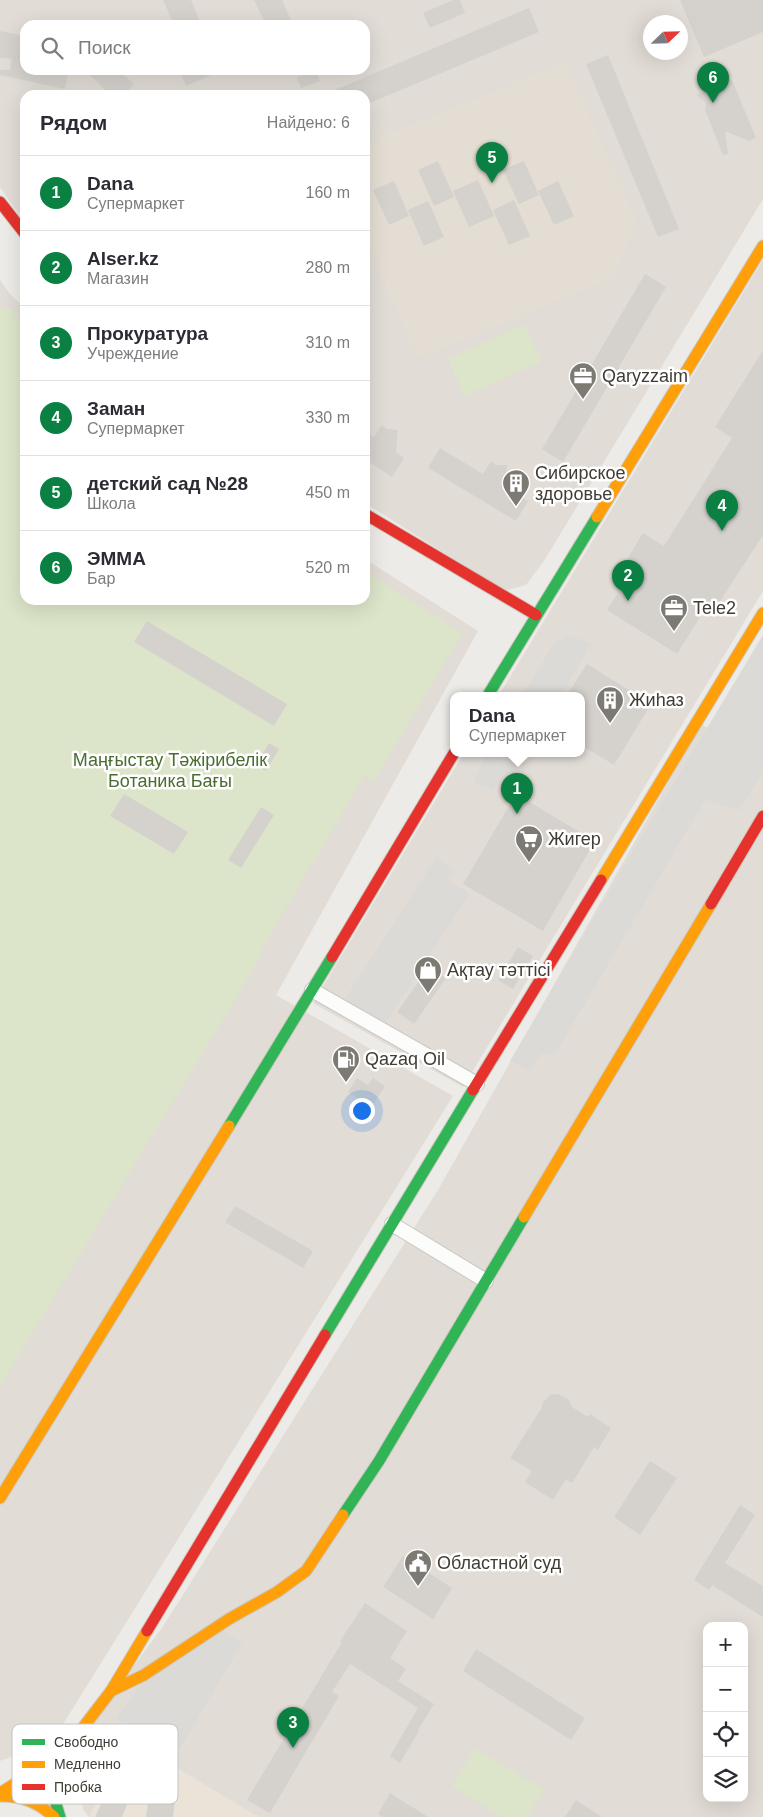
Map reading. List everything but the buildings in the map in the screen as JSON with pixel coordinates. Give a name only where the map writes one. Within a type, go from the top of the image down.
[{"type":"main road","points":[[0,202],[20,228]]},
{"type":"main road","points":[[490,692],[763,246]]},
{"type":"main road","points":[[370,517],[536,615]]},
{"type":"main road","points":[[85,1724],[111,1690],[763,613]]},
{"type":"main road","points":[[0,1498],[312,990],[452,757]]},
{"type":"main road","points":[[111,1690],[144,1675],[229,1619],[277,1592],[306,1571],[379,1461],[763,816]]},
{"type":"main road","points":[[0,1794],[12,1786]]},
{"type":"main road","points":[[37,1804],[54,1817]]},
{"type":"main road","points":[[56,1804],[60,1817]]},
{"type":"street","points":[[312,990],[477,1084]]},
{"type":"street","points":[[392,1224],[486,1281]]},
{"type":"shaded area","points":[[0,0],[763,0],[763,199],[544,561],[526,585],[507,590],[492,583],[370,506],[370,90],[20,90],[20,216],[0,187]]},
{"type":"shaded area","points":[[565,62],[637,222],[612,279],[418,358],[370,247],[370,142]]},
{"type":"shaded area","points":[[763,260],[763,591],[463,1087],[313,1003],[462,757],[585,757],[585,692],[501,692]]},
{"type":"shaded area","points":[[0,280],[10,294],[20,303],[20,605],[370,605],[370,562],[478,631],[276,995],[453,1096],[63,1724],[12,1724],[12,1757],[0,1761]]},
{"type":"shaded area","points":[[569,635],[591,644],[563,692],[525,692],[554,643]]},
{"type":"shaded area","points":[[763,635],[763,772],[739,810],[705,800],[555,1054],[541,1054],[529,1071],[510,1061],[636,846]]},
{"type":"shaded area","points":[[701,724],[763,757],[763,1817],[89,1817],[83,1810],[82,1804],[178,1804],[178,1724],[90,1724],[162,1628],[438,1190]]},
{"type":"shaded area","points":[[486,757],[526,757],[511,781],[501,777],[493,790],[474,782],[476,774]]},
{"type":"shaded area","points":[[436,858],[455,870],[448,880],[469,894],[382,1028],[343,1002]]},
{"type":"shaded area","points":[[215,1626],[242,1643],[178,1752],[178,1724],[125,1724],[116,1718],[143,1683]]},
{"type":"shaded area","points":[[178,1769],[259,1817],[89,1817],[95,1804],[178,1804]]},
{"type":"green space","name":"Маңғыстау Тәжірибелік Ботаника Бағы","points":[[0,308],[10,308],[20,320],[20,605],[370,605],[370,574],[462,633],[374,781],[365,775],[265,943],[257,963],[0,1386]]},
{"type":"green space","points":[[524,324],[541,362],[464,396],[448,359]]},
{"type":"green space","points":[[475,1748],[544,1790],[527,1817],[502,1817],[452,1786]]},
{"type":"traffic: fast","points":[[490,692],[597,517]]},
{"type":"traffic: fast","points":[[229,1126],[332,957]]},
{"type":"traffic: fast","points":[[325,1335],[473,1090]]},
{"type":"traffic: fast","points":[[343,1515],[379,1461],[524,1217]]},
{"type":"traffic: fast","points":[[56,1804],[60,1817]]},
{"type":"traffic: slow","points":[[597,517],[763,246]]},
{"type":"traffic: slow","points":[[601,880],[763,613]]},
{"type":"traffic: slow","points":[[524,1217],[711,904]]},
{"type":"traffic: slow","points":[[0,1498],[229,1126]]},
{"type":"traffic: slow","points":[[111,1691],[144,1675],[229,1619],[277,1592],[306,1571],[343,1515]]},
{"type":"traffic: slow","points":[[86,1724],[111,1691],[147,1631]]},
{"type":"traffic: slow","points":[[0,1793],[12,1786]]},
{"type":"traffic: slow","points":[[0,1796],[12,1797]]},
{"type":"traffic: slow","points":[[36,1804],[54,1817]]},
{"type":"traffic: jam","points":[[0,202],[20,228]]},
{"type":"traffic: jam","points":[[370,517],[536,615]]},
{"type":"traffic: jam","points":[[332,957],[452,757]]},
{"type":"traffic: jam","points":[[711,904],[763,816]]},
{"type":"traffic: jam","points":[[473,1090],[601,880]]},
{"type":"traffic: jam","points":[[147,1631],[325,1335]]},
{"type":"place","name":"ЭММА","points":[[713,103]]},
{"type":"place","name":"детский сад №28","points":[[492,183]]},
{"type":"place","name":"Qaryzzaim","points":[[583,400]]},
{"type":"place","name":"Сибирское здоровье","points":[[516,507]]},
{"type":"place","name":"Заман","points":[[722,531]]},
{"type":"place","name":"Alser.kz","points":[[628,601]]},
{"type":"place","name":"Tele2","points":[[674,632]]},
{"type":"place","name":"Жиhаз","points":[[610,724]]},
{"type":"place","name":"Dana","points":[[517,814]]},
{"type":"place","name":"Жигер","points":[[529,863]]},
{"type":"place","name":"Ақтау тәттісі","points":[[428,994]]},
{"type":"place","name":"Qazaq Oil","points":[[346,1083]]},
{"type":"place","name":"Областной суд","points":[[418,1587]]},
{"type":"place","name":"Прокуратура","points":[[293,1748]]}]
